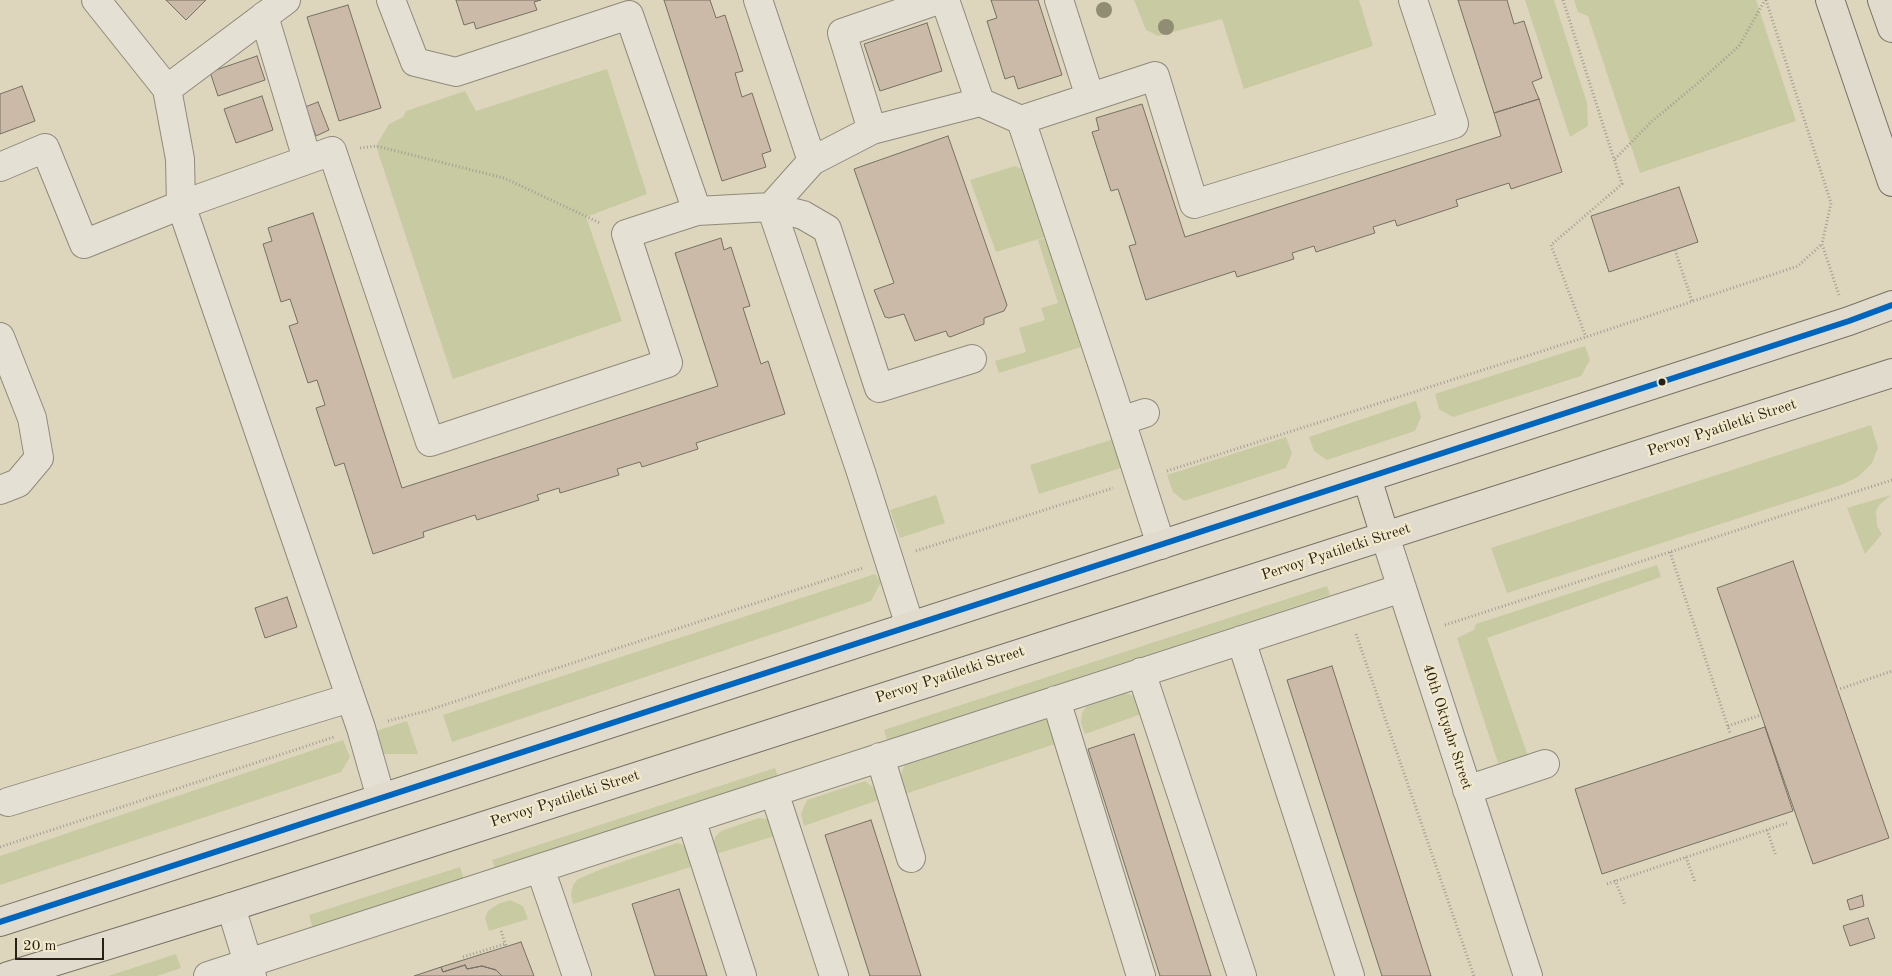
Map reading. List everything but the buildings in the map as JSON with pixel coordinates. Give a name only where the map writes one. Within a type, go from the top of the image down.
[{"type":"main road","points":[[1830,0],[1892,182]]},
{"type":"main road","points":[[1882,0],[1892,28]]},
{"type":"main road","points":[[0,922],[1850,321],[1892,305]]},
{"type":"main road","name":"Pervoy Pyatiletki Street","points":[[8,976],[1892,374]]},
{"type":"main road","name":"40th Oktyabr Street","points":[[1367,478],[1385,536]]},
{"type":"street","points":[[96,0],[167,89],[180,160],[181,205],[350,698],[381,798]]},
{"type":"street","points":[[167,89],[286,0]]},
{"type":"street","points":[[391,0],[415,62],[456,72],[629,15],[697,211]]},
{"type":"street","points":[[758,0],[812,161]]},
{"type":"street","points":[[872,130],[842,32],[938,0]]},
{"type":"street","points":[[945,0],[980,102]]},
{"type":"street","points":[[1059,0],[1090,97]]},
{"type":"street","points":[[771,207],[812,161],[872,130],[980,102],[1021,120],[1155,76],[1194,204],[1454,124],[1413,0]]},
{"type":"street","points":[[264,16],[320,155],[430,442],[668,363],[626,234],[697,211],[771,207],[803,215],[828,229],[879,388],[972,358]]},
{"type":"street","points":[[1021,120],[1133,417],[1160,545]]},
{"type":"street","points":[[0,167],[44,148],[84,244],[181,205],[320,155]]},
{"type":"street","points":[[771,207],[863,517],[910,626]]},
{"type":"street","points":[[0,337],[32,418],[39,458],[18,483],[0,490]]},
{"type":"street","name":"40th Oktyabr Street","points":[[1385,536],[1528,976]]},
{"type":"street","points":[[208,976],[250,970],[540,868],[1402,588]]},
{"type":"street","points":[[1241,640],[1350,976]]},
{"type":"street","points":[[1142,672],[1242,976]]},
{"type":"street","points":[[8,802],[350,698]]},
{"type":"street","points":[[1056,700],[1141,976]]},
{"type":"street","points":[[880,757],[912,858]]},
{"type":"street","points":[[1467,790],[1545,764]]},
{"type":"street","points":[[774,792],[834,976]]},
{"type":"street","points":[[690,819],[742,976]]},
{"type":"street","points":[[540,868],[577,976]]},
{"type":"street","points":[[230,906],[250,970]]},
{"type":"path","points":[[1563,0],[1622,184],[1551,245],[1586,336]]},
{"type":"path","points":[[1615,158],[1651,122],[1739,46],[1765,0]]},
{"type":"path","points":[[1765,0],[1831,203],[1822,244],[1839,295]]},
{"type":"path","points":[[320,155],[376,146],[504,178],[570,210],[626,234]]},
{"type":"path","points":[[1675,250],[1692,301]]},
{"type":"path","points":[[1441,626],[1892,480]]},
{"type":"path","points":[[1670,552],[1730,733]]},
{"type":"path","points":[[1347,605],[1474,976]]},
{"type":"path","points":[[1837,690],[1892,672]]},
{"type":"path","points":[[1728,726],[1761,716]]},
{"type":"path","points":[[1607,884],[1787,823]]},
{"type":"path","points":[[1767,830],[1776,856]]},
{"type":"path","points":[[1686,857],[1695,882]]},
{"type":"path","points":[[1615,880],[1625,905]]},
{"type":"path","points":[[463,957],[505,945],[501,931]]},
{"type":"green space","points":[[1134,0],[1359,0],[1373,46],[1244,89],[1222,19],[1158,36],[1146,30]]},
{"type":"green space","points":[[1525,0],[1554,0],[1587,103],[1588,126],[1570,137]]},
{"type":"green space","points":[[1574,0],[1756,0],[1796,121],[1640,173],[1588,16],[1578,12]]},
{"type":"green space","points":[[607,69],[647,194],[586,217],[622,321],[453,379],[376,146],[389,124],[403,117],[406,111],[465,91],[476,111]]},
{"type":"green space","points":[[1015,166],[1026,171],[1045,237],[996,252],[970,180]]},
{"type":"green space","points":[[1046,238],[1081,347],[999,373],[995,361],[1026,352],[1019,328],[1045,320],[1041,308],[1058,303],[1038,240]]},
{"type":"green space","points":[[1585,346],[1590,360],[1581,376],[1453,417],[1439,409],[1435,394]]},
{"type":"green space","points":[[1416,401],[1421,417],[1415,431],[1327,460],[1314,451],[1309,437]]},
{"type":"green space","points":[[1871,425],[1878,448],[1872,463],[1858,477],[1841,485],[1507,593],[1491,548]]},
{"type":"green space","points":[[1286,437],[1292,453],[1286,468],[1184,501],[1173,492],[1167,475]]},
{"type":"green space","points":[[1114,439],[1126,459],[1121,468],[1039,494],[1030,465]]},
{"type":"green space","points":[[936,495],[945,523],[900,538],[890,510]]},
{"type":"green space","points":[[1891,495],[1879,505],[1876,511],[1877,526],[1882,534],[1865,554],[1847,508]]},
{"type":"green space","points":[[1657,565],[1661,577],[1487,638],[1528,756],[1498,763],[1457,638],[1474,630],[1476,624]]},
{"type":"green space","points":[[875,574],[881,582],[871,601],[452,742],[443,715]]},
{"type":"green space","points":[[1327,586],[1330,595],[887,740],[884,730]]},
{"type":"green space","points":[[1122,692],[1135,696],[1144,713],[1085,734],[1081,723],[1082,713],[1088,703]]},
{"type":"green space","points":[[1044,719],[1055,726],[1061,742],[902,795],[899,781],[904,766],[920,756],[1027,721]]},
{"type":"green space","points":[[407,721],[418,754],[384,754],[376,731]]},
{"type":"green space","points":[[343,740],[350,757],[341,772],[0,885],[0,856]]},
{"type":"green space","points":[[775,768],[779,779],[496,871],[492,860]]},
{"type":"green space","points":[[865,781],[878,791],[881,799],[804,826],[801,814],[807,800]]},
{"type":"green space","points":[[759,818],[767,819],[775,825],[781,834],[716,854],[713,846],[715,837],[721,831]]},
{"type":"green space","points":[[677,843],[687,846],[697,865],[573,904],[571,895],[573,885],[578,879]]},
{"type":"green space","points":[[460,867],[464,880],[313,929],[309,915]]},
{"type":"green space","points":[[510,900],[523,906],[528,919],[489,931],[485,918],[488,911],[498,904]]},
{"type":"green space","points":[[176,954],[181,968],[157,976],[108,976]]},
{"type":"transit line","name":"20","points":[[0,922],[1849,321],[1892,305]]}]
